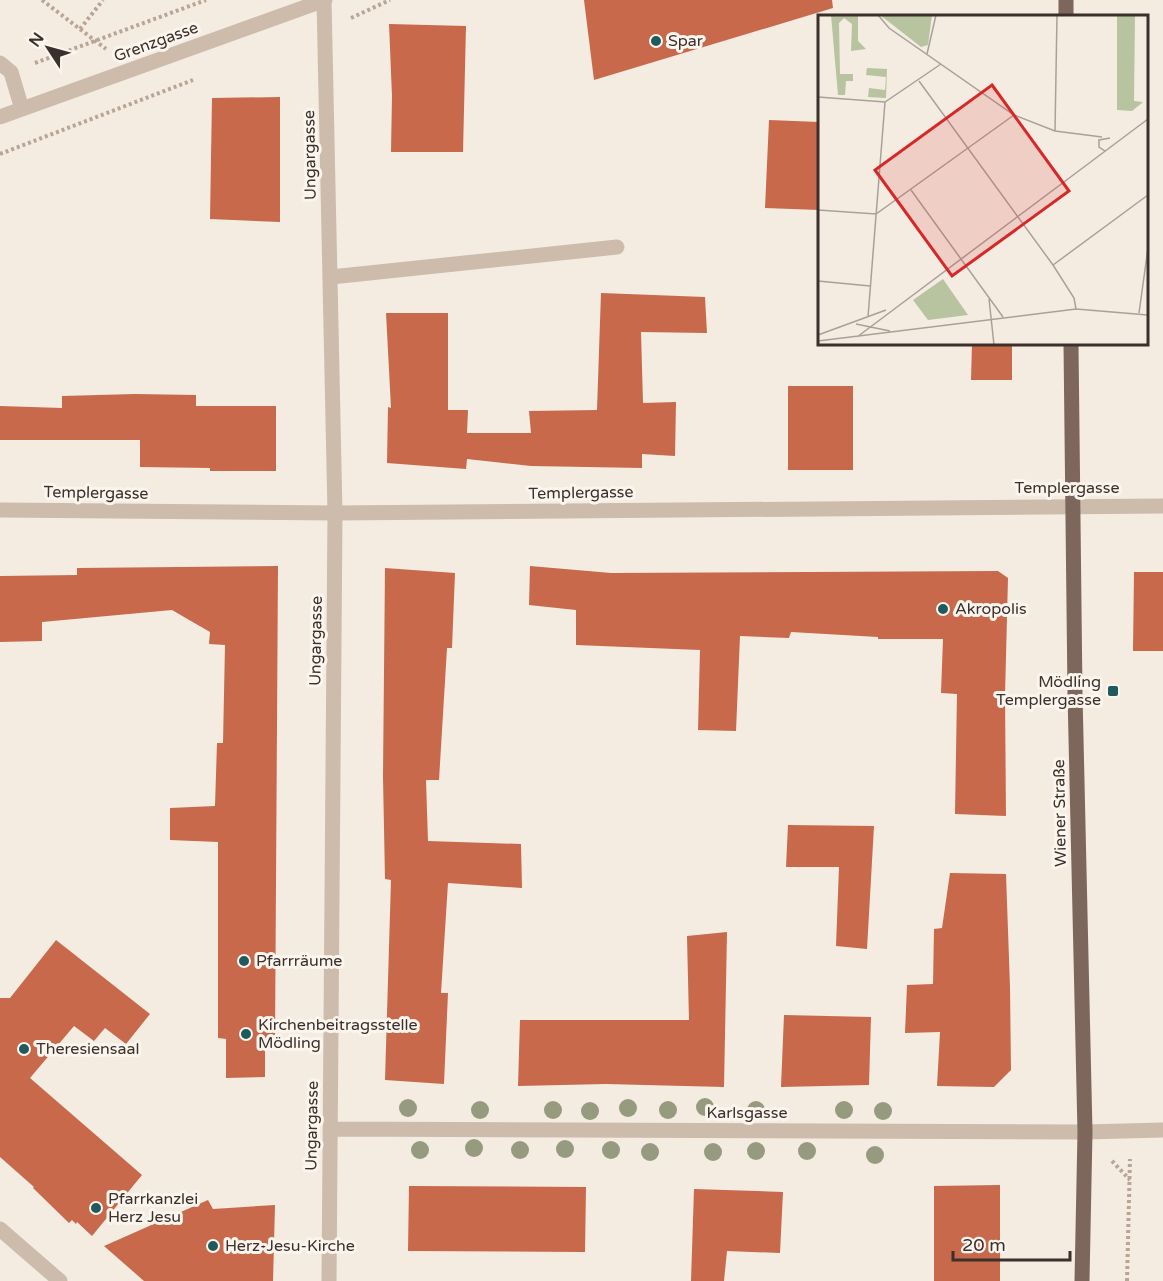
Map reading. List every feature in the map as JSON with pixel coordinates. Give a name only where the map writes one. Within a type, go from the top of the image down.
[{"type":"main road","name":"Wiener Straße","points":[[1071,345],[1072,506],[1085,1132],[1082,1281]]},
{"type":"street","name":"Grenzgasse","points":[[0,117],[325,0]]},
{"type":"street","name":"Ungargasse","points":[[325,0],[335,513],[329,1281]]},
{"type":"street","points":[[6,67],[22,109]]},
{"type":"street","points":[[331,277],[617,247]]},
{"type":"street","name":"Templergasse","points":[[0,510],[335,513],[1163,506]]},
{"type":"street","name":"Karlsgasse","points":[[330,1129],[1085,1132],[1163,1130]]},
{"type":"street","points":[[0,1229],[60,1281]]},
{"type":"path","points":[[42,0],[132,69]]},
{"type":"path","points":[[80,29],[103,0]]},
{"type":"path","points":[[6,67],[95,41],[206,0]]},
{"type":"path","points":[[1127,1281],[1131,1131]]},
{"type":"building","name":"Spar","points":[[584,0],[832,0],[833,8],[594,80]]},
{"type":"building","points":[[389,24],[466,26],[463,152],[391,152],[392,96]]},
{"type":"building","points":[[280,97],[280,222],[210,219],[212,98]]},
{"type":"building","points":[[769,120],[818,122],[818,210],[765,208]]},
{"type":"building","points":[[601,293],[705,297],[707,333],[641,332],[643,403],[676,402],[675,456],[642,454],[642,468],[531,466],[467,459],[466,469],[387,463],[388,407],[391,408],[386,313],[448,313],[448,410],[468,410],[467,433],[531,433],[529,411],[597,410]]},
{"type":"building","points":[[972,345],[1012,345],[1012,380],[971,380]]},
{"type":"building","points":[[788,386],[853,386],[853,470],[788,470]]},
{"type":"building","points":[[196,395],[196,406],[276,406],[276,471],[210,471],[210,468],[140,467],[140,440],[0,440],[0,406],[62,408],[62,396]]},
{"type":"building","points":[[278,566],[275,1041],[265,1040],[265,1077],[226,1078],[226,1039],[218,1038],[218,842],[170,840],[170,808],[215,806],[217,743],[223,743],[225,645],[209,644],[210,632],[172,610],[42,622],[42,641],[0,642],[0,576],[77,575],[77,568]]},
{"type":"building","points":[[530,566],[611,573],[998,571],[1008,578],[1005,695],[1006,816],[955,814],[957,694],[941,693],[943,639],[878,639],[878,637],[791,632],[789,638],[740,636],[736,731],[698,730],[700,650],[576,645],[576,610],[529,605]]},
{"type":"building","points":[[385,568],[455,573],[452,648],[447,648],[439,780],[426,780],[428,841],[521,844],[522,888],[448,883],[441,993],[448,993],[444,1084],[385,1080],[391,880],[385,879],[383,777]]},
{"type":"building","points":[[1134,572],[1163,572],[1163,651],[1133,651]]},
{"type":"building","points":[[788,825],[874,826],[867,949],[836,946],[839,867],[786,867]]},
{"type":"building","points":[[950,873],[1006,874],[1011,1070],[994,1087],[937,1086],[940,1032],[905,1033],[907,985],[933,984],[934,929],[942,928]]},
{"type":"building","points":[[727,932],[724,1087],[606,1084],[518,1086],[520,1020],[689,1020],[687,936]]},
{"type":"building","points":[[56,940],[150,1014],[126,1044],[105,1028],[94,1041],[74,1026],[30,1078],[142,1175],[92,1236],[77,1222],[76,1224],[72,1220],[69,1223],[34,1187],[0,1157],[0,998],[10,998]]},
{"type":"building","points":[[784,1015],[871,1017],[869,1085],[781,1087]]},
{"type":"building","points":[[1000,1185],[1000,1281],[934,1281],[934,1186]]},
{"type":"building","points":[[409,1186],[586,1187],[585,1252],[408,1251]]},
{"type":"building","points":[[694,1189],[783,1192],[780,1253],[727,1251],[724,1281],[691,1281]]},
{"type":"building","name":"Herz-Jesu-Kirche","points":[[208,1200],[213,1209],[275,1205],[273,1281],[144,1281],[104,1246]]},
{"type":"place","name":"Spar","points":[[656,41]]},
{"type":"place","name":"Akropolis","points":[[943,609]]},
{"type":"place","name":"Mödling Templergasse","points":[[1113,691]]},
{"type":"place","name":"Pfarrräume","points":[[244,961]]},
{"type":"place","name":"Kirchenbeitragsstelle Mödling","points":[[246,1034]]},
{"type":"place","name":"Theresiensaal","points":[[24,1049]]},
{"type":"place","name":"Pfarrkanzlei Herz Jesu","points":[[96,1208]]},
{"type":"place","name":"Herz-Jesu-Kirche","points":[[213,1246]]}]
